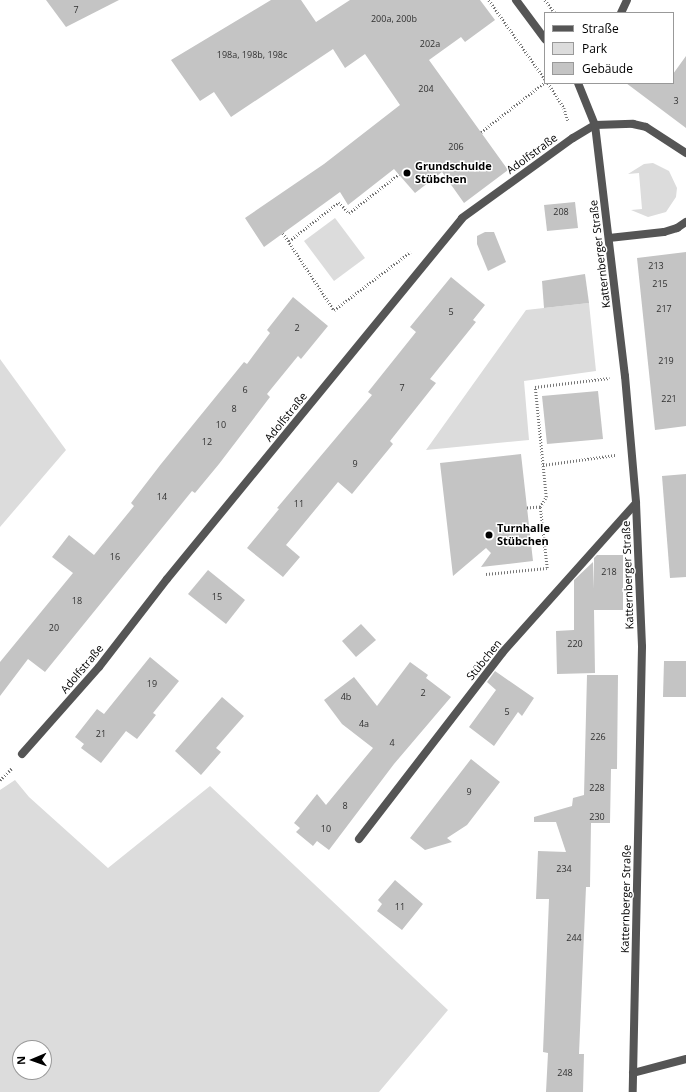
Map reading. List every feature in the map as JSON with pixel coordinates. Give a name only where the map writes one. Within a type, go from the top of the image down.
[{"type":"street","points":[[516,0],[544,38]]},
{"type":"street","points":[[621,12],[627,0]]},
{"type":"street","name":"Katternberger Straße","points":[[578,84],[595,125],[610,238],[625,376],[633,453],[636,503],[642,647],[633,1092]]},
{"type":"street","points":[[595,125],[633,124],[646,127],[686,153]]},
{"type":"street","name":"Adolfstraße","points":[[22,754],[99,667],[167,579],[462,218],[573,138],[595,125]]},
{"type":"street","points":[[610,238],[664,232],[686,222]]},
{"type":"street","name":"Stübchen","points":[[359,839],[502,653],[636,503]]},
{"type":"street","points":[[633,1072],[686,1059]]},
{"type":"path","points":[[489,0],[544,79]]},
{"type":"path","points":[[546,0],[554,12]]},
{"type":"path","points":[[481,132],[544,84]]},
{"type":"path","points":[[547,84],[564,108],[573,138]]},
{"type":"path","points":[[289,241],[339,202],[349,213],[399,174]]},
{"type":"path","points":[[283,233],[334,310],[413,251]]},
{"type":"path","points":[[486,574],[547,568],[540,507],[546,497],[535,387],[625,376]]},
{"type":"path","points":[[542,465],[633,453]]},
{"type":"path","points":[[527,508],[540,507]]},
{"type":"green space","points":[[653,163],[669,171],[677,188],[676,197],[666,212],[648,217],[631,210],[642,209],[639,173],[628,174],[644,164]]},
{"type":"green space","points":[[335,218],[365,258],[334,281],[304,241]]},
{"type":"green space","points":[[589,303],[596,371],[524,381],[529,440],[426,450],[526,310]]},
{"type":"green space","points":[[0,359],[66,450],[0,527]]},
{"type":"green space","points":[[15,780],[29,797],[108,868],[210,786],[448,1010],[379,1092],[0,1092],[0,790]]},
{"type":"building","points":[[46,0],[119,0],[66,27]]},
{"type":"building","points":[[271,0],[301,0],[316,22],[350,0],[480,0],[495,20],[465,42],[461,37],[429,60],[508,170],[464,203],[442,172],[415,193],[394,169],[348,205],[340,192],[264,247],[245,218],[324,164],[400,105],[365,54],[345,68],[333,49],[231,117],[214,92],[200,101],[171,60]]},
{"type":"building","points":[[686,56],[686,128],[627,84],[674,84],[674,73]]},
{"type":"building","points":[[575,202],[578,228],[547,231],[544,205]]},
{"type":"building","points":[[485,232],[494,232],[506,262],[488,271],[477,244],[477,236]]},
{"type":"building","points":[[686,252],[686,426],[655,430],[637,258]]},
{"type":"building","points":[[585,274],[589,303],[544,308],[542,281]]},
{"type":"building","points":[[451,277],[485,305],[473,320],[476,322],[430,379],[436,383],[390,441],[393,444],[352,494],[338,482],[286,545],[300,557],[283,577],[247,548],[279,509],[277,508],[372,395],[368,392],[416,332],[410,327]]},
{"type":"building","points":[[293,297],[328,326],[301,359],[298,356],[267,394],[270,397],[219,464],[195,493],[192,491],[45,672],[28,659],[0,696],[0,662],[73,573],[52,557],[69,535],[94,555],[134,506],[131,503],[161,464],[244,362],[247,364],[270,333],[267,330]]},
{"type":"building","points":[[598,391],[603,439],[547,444],[542,396]]},
{"type":"building","name":"Turnhalle Stübchen","points":[[521,454],[533,561],[481,567],[491,553],[486,548],[453,576],[440,463]]},
{"type":"building","points":[[686,474],[686,577],[670,578],[662,476]]},
{"type":"building","points":[[597,555],[623,555],[623,610],[594,610],[595,673],[557,674],[556,631],[574,630],[574,580],[593,562],[594,589],[594,558]]},
{"type":"building","points":[[208,570],[245,600],[226,624],[188,594]]},
{"type":"building","points":[[361,624],[376,640],[356,657],[342,641]]},
{"type":"building","points":[[150,657],[179,681],[153,713],[156,715],[137,739],[126,731],[101,763],[81,748],[84,744],[75,737],[97,709],[104,714]]},
{"type":"building","points":[[664,661],[686,661],[686,697],[663,697]]},
{"type":"building","points":[[410,662],[428,675],[426,678],[451,697],[394,764],[329,850],[317,841],[313,846],[296,832],[300,828],[294,823],[317,794],[326,805],[373,748],[342,724],[324,700],[354,677],[377,706]]},
{"type":"building","points":[[495,671],[534,698],[522,716],[518,712],[494,746],[469,727],[496,690],[487,682]]},
{"type":"building","points":[[587,675],[618,675],[617,769],[611,769],[610,823],[591,823],[590,887],[586,887],[579,1054],[584,1054],[583,1092],[546,1092],[548,1053],[543,1052],[549,899],[536,899],[538,851],[566,852],[556,822],[534,822],[534,817],[572,806],[573,798],[584,795]]},
{"type":"building","points":[[222,697],[244,716],[216,748],[221,752],[201,775],[175,751]]},
{"type":"building","points":[[471,759],[500,782],[467,825],[447,838],[452,842],[425,850],[410,838]]},
{"type":"building","points":[[395,880],[423,904],[402,930],[377,911],[382,904],[378,900]]},
{"type":"place","name":"Grundschulde Stübchen","points":[[407,173]]},
{"type":"place","name":"Turnhalle Stübchen","points":[[489,535]]}]
